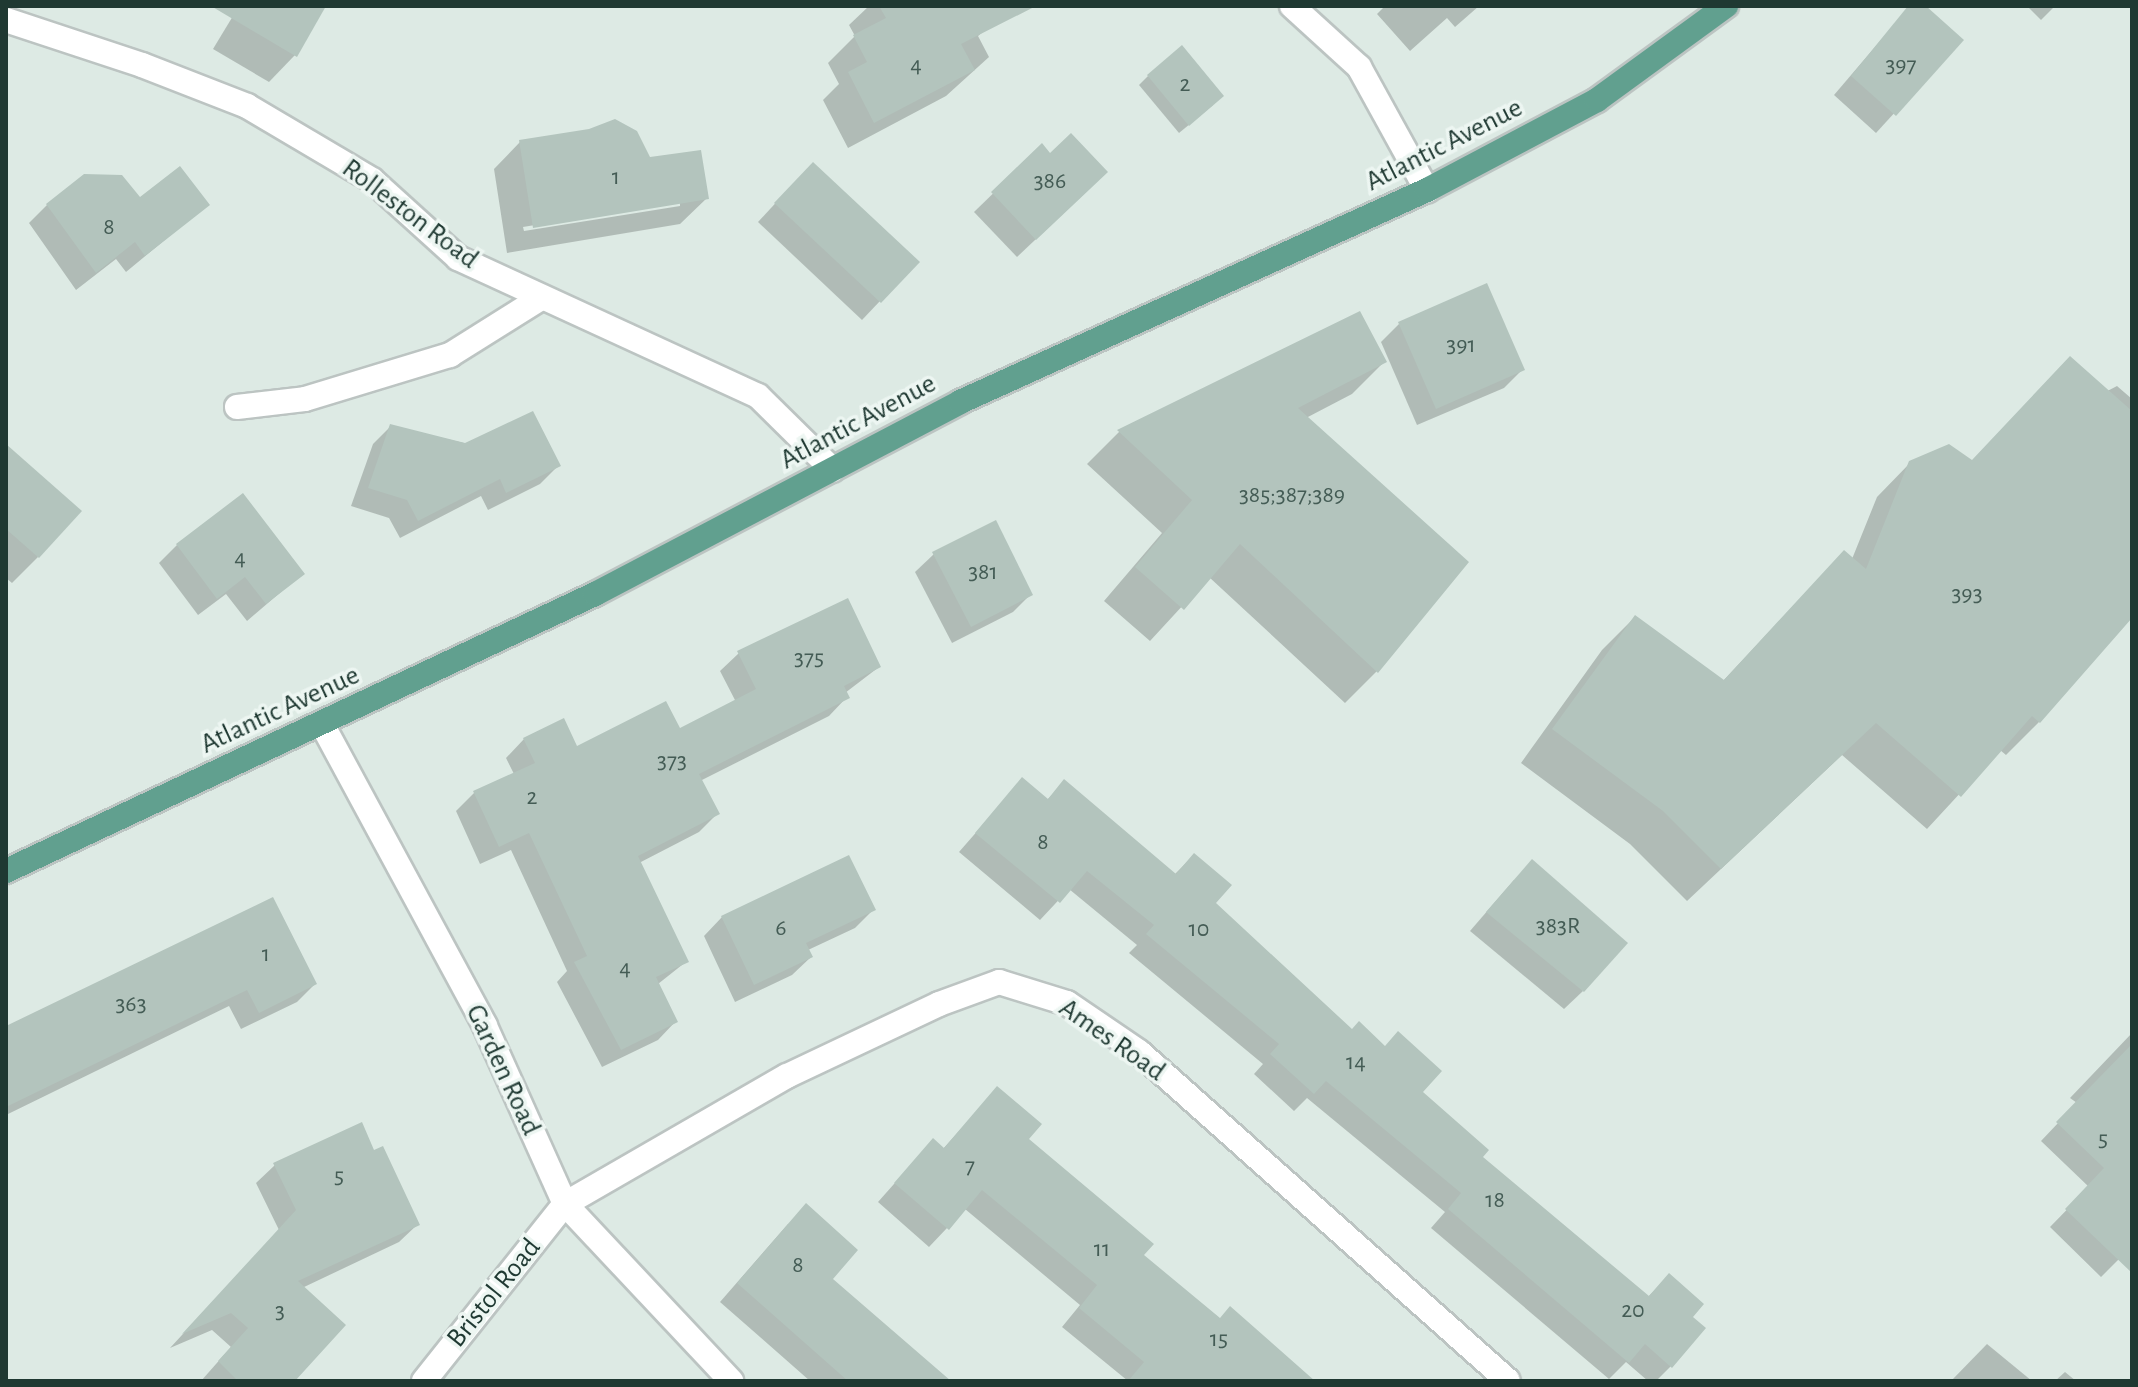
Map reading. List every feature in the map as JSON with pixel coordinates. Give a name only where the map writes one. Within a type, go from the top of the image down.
[{"type":"main road","name":"Atlantic Avenue","points":[[6,871],[595,594],[960,402],[1427,190],[1597,100],[1726,6]]},
{"type":"street","points":[[1292,6],[1359,67],[1427,190]]},
{"type":"street","name":"Rolleston Road","points":[[6,20],[142,65],[247,106],[372,180],[458,258],[541,298],[674,353],[758,396],[833,470]]},
{"type":"street","points":[[237,407],[305,399],[450,355],[541,298]]},
{"type":"street","name":"Garden Road","points":[[322,724],[485,1026],[565,1204],[731,1381]]},
{"type":"street","name":"Ames Road","points":[[565,1204],[787,1076],[939,1004],[999,982],[1067,1003],[1139,1052],[1508,1381]]},
{"type":"street","name":"Bristol Road","points":[[424,1381],[565,1204]]},
{"type":"building","points":[[211,6],[326,6],[297,57]]},
{"type":"building","points":[[879,6],[1036,6],[961,44],[975,70],[874,123],[848,72],[867,62],[853,35],[886,18]]},
{"type":"building","points":[[1908,6],[1926,6],[1964,40],[1896,116],[1851,76]]},
{"type":"building","points":[[1182,45],[1224,96],[1189,126],[1147,75]]},
{"type":"building","points":[[615,119],[637,131],[650,157],[701,150],[709,199],[533,228],[519,140],[589,129]]},
{"type":"building","points":[[1071,133],[1108,172],[1036,240],[991,192],[1042,143],[1050,153]]},
{"type":"building","points":[[813,162],[920,262],[881,303],[774,203]]},
{"type":"building","points":[[180,166],[210,205],[145,256],[135,242],[96,273],[46,204],[84,174],[122,175],[140,197]]},
{"type":"building","points":[[1487,283],[1525,370],[1436,409],[1398,322]]},
{"type":"building","points":[[1360,311],[1387,362],[1298,408],[1469,562],[1378,673],[1240,544],[1184,610],[1135,567],[1192,500],[1117,430]]},
{"type":"building","points":[[2070,356],[2132,411],[2132,618],[2040,723],[2032,716],[1961,797],[1876,723],[1721,869],[1663,811],[1552,729],[1635,615],[1724,680],[1844,550],[1866,569],[1909,461],[1949,444],[1972,460]]},
{"type":"building","points":[[533,411],[561,466],[506,493],[500,479],[418,521],[407,500],[368,488],[390,424],[465,443]]},
{"type":"building","points":[[6,444],[82,511],[39,558],[6,529]]},
{"type":"building","points":[[243,493],[305,574],[266,604],[245,577],[217,599],[176,544]]},
{"type":"building","points":[[996,520],[1033,595],[971,627],[932,552]]},
{"type":"building","points":[[848,598],[881,667],[844,686],[850,698],[699,774],[720,814],[638,856],[689,962],[656,977],[678,1022],[621,1050],[574,962],[587,956],[529,833],[499,847],[473,791],[535,763],[523,738],[564,718],[577,746],[666,701],[680,728],[756,689],[737,651]]},
{"type":"building","points":[[1022,777],[1048,799],[1064,779],[1176,874],[1194,853],[1232,885],[1216,903],[1352,1029],[1359,1021],[1385,1046],[1398,1031],[1442,1071],[1423,1092],[1489,1150],[1483,1157],[1649,1296],[1669,1273],[1704,1304],[1693,1317],[1706,1328],[1672,1368],[1645,1344],[1629,1363],[1448,1209],[1461,1193],[1326,1081],[1314,1094],[1270,1054],[1279,1044],[1146,934],[1154,925],[1087,871],[1060,903],[975,833]]},
{"type":"building","points":[[849,855],[876,910],[806,943],[813,957],[754,985],[721,916]]},
{"type":"building","points":[[1532,859],[1628,943],[1584,992],[1486,912]]},
{"type":"building","points":[[273,897],[317,984],[259,1013],[247,990],[6,1107],[6,1026]]},
{"type":"building","points":[[2132,1044],[2132,1273],[2065,1209],[2104,1168],[2056,1122]]},
{"type":"building","points":[[997,1086],[1042,1124],[1029,1139],[1154,1244],[1144,1255],[1220,1318],[1230,1306],[1315,1381],[1128,1381],[1144,1362],[1079,1308],[1097,1285],[982,1190],[949,1230],[894,1183],[933,1138],[944,1148]]},
{"type":"building","points":[[362,1122],[374,1150],[383,1146],[420,1225],[298,1281],[346,1325],[295,1381],[238,1381],[218,1361],[248,1328],[231,1313],[182,1334],[296,1210],[273,1163]]},
{"type":"building","points":[[806,1203],[858,1250],[833,1279],[951,1381],[848,1381],[737,1283]]}]
